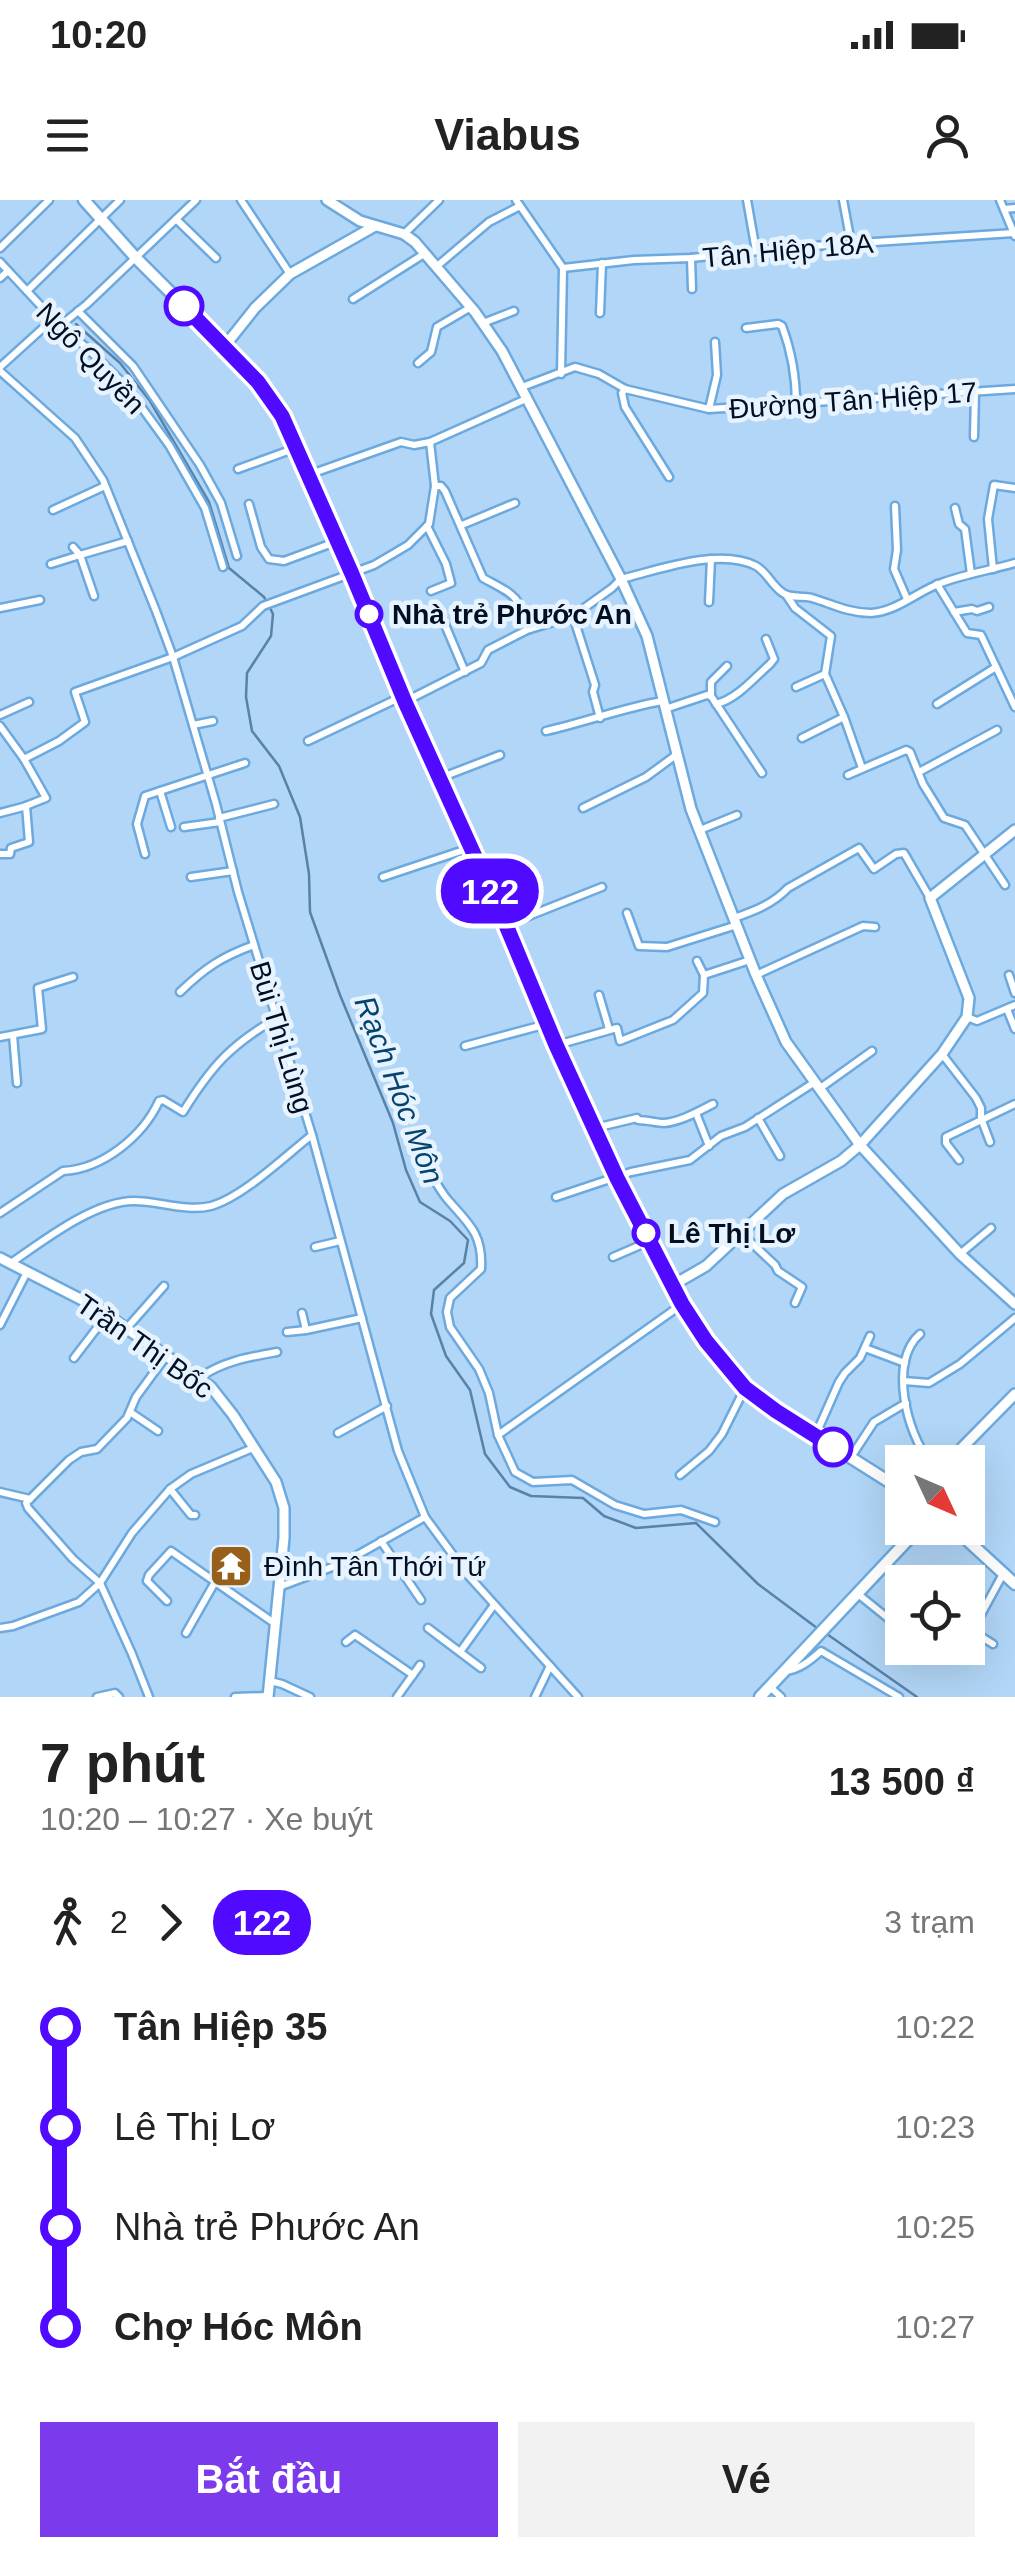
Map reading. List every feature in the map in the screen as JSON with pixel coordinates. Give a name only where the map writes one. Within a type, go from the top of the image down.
[{"type":"main road","points":[[84,200],[276,404],[556,1045],[617,1178],[682,1304],[715,1354],[745,1388],[885,1480]]},
{"type":"main road","points":[[760,1697],[904,1545]]},
{"type":"main road","points":[[973,1545],[1015,1584]]},
{"type":"street","points":[[0,248],[49,200]]},
{"type":"street","points":[[27,291],[120,200]]},
{"type":"street","points":[[61,325],[196,200]]},
{"type":"street","points":[[241,200],[290,274]]},
{"type":"street","points":[[327,200],[360,221],[404,234],[483,323],[522,388],[621,578],[646,636],[691,809],[786,1042],[860,1145],[960,1254],[1015,1304]]},
{"type":"street","points":[[404,234],[438,200]]},
{"type":"street","points":[[748,200],[756,252]]},
{"type":"street","points":[[844,200],[851,243]]},
{"type":"street","points":[[1000,200],[1014,234]]},
{"type":"street","points":[[435,268],[518,203],[563,268],[561,374]]},
{"type":"street","points":[[1004,210],[1015,208]]},
{"type":"street","points":[[176,219],[216,258]]},
{"type":"street","points":[[224,346],[290,274],[375,226]]},
{"type":"street","name":"Tân Hiệp 18A","points":[[563,268],[851,243],[1014,234]]},
{"type":"street","points":[[353,299],[424,254]]},
{"type":"street","points":[[691,258],[692,290]]},
{"type":"street","name":"Ngô Quyền","points":[[0,262],[126,386],[169,445],[206,508],[223,568]]},
{"type":"street","points":[[600,313],[602,263]]},
{"type":"street","points":[[0,278],[8,271]]},
{"type":"street","points":[[418,363],[431,352],[437,327],[471,307]]},
{"type":"street","name":"Ngô Quyền","points":[[78,311],[132,366],[200,465],[221,503],[237,556]]},
{"type":"street","points":[[483,323],[514,311]]},
{"type":"street","points":[[0,369],[54,318]]},
{"type":"street","points":[[746,328],[782,326],[796,404]]},
{"type":"street","points":[[709,409],[717,375],[716,342]]},
{"type":"street","name":"Đường Tân Hiệp 17","points":[[522,388],[575,367],[625,389],[709,409],[1015,389]]},
{"type":"street","name":"Bùi Thị Lùng","points":[[0,369],[74,438],[105,486],[173,657],[312,1135],[398,1451],[426,1517],[494,1605],[578,1697]]},
{"type":"street","points":[[625,389],[622,394],[626,408],[670,477]]},
{"type":"street","points":[[974,437],[975,392]]},
{"type":"street","points":[[308,475],[401,442],[414,446],[430,442],[526,400]]},
{"type":"street","points":[[24,759],[85,722],[75,692],[173,657],[242,626],[263,606],[374,566],[408,545],[427,526],[435,486],[430,442]]},
{"type":"street","points":[[238,469],[296,448]]},
{"type":"street","points":[[993,569],[988,519],[994,484],[1015,488]]},
{"type":"street","points":[[54,510],[105,486]]},
{"type":"street","points":[[435,486],[445,491],[483,578],[516,598],[530,629]]},
{"type":"street","points":[[462,525],[516,503]]},
{"type":"street","points":[[249,504],[261,547],[269,559],[284,561],[338,541]]},
{"type":"street","points":[[895,506],[894,570],[907,599]]},
{"type":"street","points":[[956,508],[959,524],[965,529],[971,574]]},
{"type":"street","points":[[427,526],[451,583],[431,591]]},
{"type":"street","points":[[50,564],[128,541]]},
{"type":"street","points":[[73,548],[80,555],[94,596]]},
{"type":"street","points":[[308,740],[465,672],[481,663],[488,650],[530,629],[573,616],[621,578],[724,558],[755,565],[788,596],[810,597],[854,612],[874,613],[889,610],[937,584],[1015,563]]},
{"type":"street","points":[[710,602],[711,559]]},
{"type":"street","points":[[937,584],[967,633],[981,635],[1015,707]]},
{"type":"street","points":[[788,596],[795,608],[832,638],[825,674],[862,768]]},
{"type":"street","points":[[0,608],[40,600]]},
{"type":"street","points":[[954,612],[988,607]]},
{"type":"street","points":[[573,616],[595,685],[592,692],[600,718]]},
{"type":"street","points":[[443,620],[465,672]]},
{"type":"street","points":[[716,704],[724,703],[774,659],[766,638]]},
{"type":"street","points":[[727,666],[711,682],[711,696],[762,772]]},
{"type":"street","points":[[937,704],[996,667]]},
{"type":"street","points":[[796,687],[825,674]]},
{"type":"street","points":[[546,732],[615,714],[626,707],[711,696]]},
{"type":"street","points":[[0,715],[29,702]]},
{"type":"street","points":[[802,738],[844,717]]},
{"type":"street","points":[[193,725],[214,721]]},
{"type":"street","points":[[0,726],[46,798],[0,813]]},
{"type":"street","points":[[919,772],[998,730]]},
{"type":"street","points":[[848,775],[906,750],[910,752],[923,784],[944,818],[965,825],[1005,885]]},
{"type":"street","points":[[582,808],[646,777],[676,755]]},
{"type":"street","points":[[440,778],[500,756]]},
{"type":"street","points":[[145,854],[137,824],[145,796],[245,763]]},
{"type":"street","points":[[160,791],[170,827]]},
{"type":"street","points":[[184,827],[274,804]]},
{"type":"street","points":[[0,854],[10,854],[11,848],[29,842],[26,806]]},
{"type":"street","points":[[700,830],[737,815]]},
{"type":"street","points":[[930,898],[1015,830]]},
{"type":"street","points":[[383,877],[472,847]]},
{"type":"street","points":[[626,913],[638,946],[667,947],[761,908],[858,848],[874,869],[904,853],[930,898],[969,998],[967,1017],[942,1054],[860,1145],[841,1161],[783,1194],[706,1266],[673,1285]]},
{"type":"street","points":[[192,876],[233,871]]},
{"type":"street","points":[[506,925],[602,887]]},
{"type":"street","points":[[756,975],[862,926],[875,927]]},
{"type":"street","points":[[180,992],[206,967],[254,944]]},
{"type":"street","points":[[704,976],[750,960]]},
{"type":"street","points":[[556,1045],[617,1028],[620,1041],[673,1020],[703,993],[704,976],[697,961]]},
{"type":"street","points":[[1009,975],[1015,994]]},
{"type":"street","points":[[0,1038],[42,1029],[38,988],[72,978]]},
{"type":"street","points":[[599,995],[609,1029]]},
{"type":"street","points":[[967,1017],[977,1021],[1011,1007],[1015,1029]]},
{"type":"street","points":[[0,1212],[62,1171],[77,1169],[120,1149],[151,1119],[160,1101],[183,1112],[212,1067],[244,1038],[277,1018]]},
{"type":"street","points":[[465,1046],[547,1024]]},
{"type":"street","points":[[13,1035],[17,1083]]},
{"type":"street","points":[[556,1197],[644,1168],[690,1160],[721,1136],[745,1127],[872,1051]]},
{"type":"street","points":[[942,1054],[976,1098],[990,1142]]},
{"type":"street","points":[[594,1128],[637,1118],[662,1124],[713,1104]]},
{"type":"street","points":[[959,1160],[946,1143],[946,1136],[1015,1104]]},
{"type":"street","points":[[696,1113],[708,1146]]},
{"type":"street","points":[[758,1118],[780,1156]]},
{"type":"street","points":[[11,1263],[106,1205],[135,1201],[208,1207],[232,1197],[312,1135]]},
{"type":"street","points":[[414,1136],[446,1198],[474,1229],[482,1254],[481,1270],[450,1298],[447,1312],[450,1328],[479,1369],[490,1393],[498,1436],[515,1472],[532,1482],[572,1480],[615,1505],[644,1514],[681,1510],[715,1522]]},
{"type":"street","points":[[960,1254],[991,1228]]},
{"type":"street","points":[[741,1233],[778,1271],[802,1287],[795,1303]]},
{"type":"street","points":[[315,1247],[340,1241]]},
{"type":"street","points":[[613,1258],[650,1242]]},
{"type":"street","name":"Trần Thị Bốc","points":[[0,1258],[107,1315],[211,1387],[234,1414],[276,1482],[284,1508],[284,1538],[268,1696]]},
{"type":"street","points":[[0,1325],[28,1271]]},
{"type":"street","points":[[127,1328],[164,1286]]},
{"type":"street","points":[[498,1436],[682,1304]]},
{"type":"street","points":[[302,1312],[306,1330]]},
{"type":"street","points":[[74,1358],[107,1315]]},
{"type":"street","points":[[287,1332],[362,1318]]},
{"type":"street","points":[[904,1381],[929,1382],[960,1364],[1015,1318]]},
{"type":"street","points":[[920,1334],[906,1354],[904,1381],[906,1404],[920,1445]]},
{"type":"street","points":[[816,1436],[838,1382],[860,1358],[870,1336]]},
{"type":"street","points":[[865,1348],[905,1363]]},
{"type":"street","points":[[199,1378],[235,1360],[277,1352]]},
{"type":"street","points":[[147,1696],[100,1584],[73,1559],[26,1503],[69,1460],[81,1452],[97,1449],[126,1418],[136,1397],[167,1355]]},
{"type":"street","points":[[680,1475],[722,1434],[745,1388]]},
{"type":"street","points":[[967,1445],[1015,1394]]},
{"type":"street","points":[[850,1458],[874,1422],[906,1404]]},
{"type":"street","points":[[338,1433],[387,1406]]},
{"type":"street","points":[[130,1412],[158,1430]]},
{"type":"street","points":[[0,1628],[79,1602],[100,1584],[132,1532],[170,1489],[191,1474],[253,1448]]},
{"type":"street","points":[[170,1489],[190,1514],[195,1514]]},
{"type":"street","points":[[0,1492],[30,1499]]},
{"type":"street","points":[[280,1587],[343,1562],[426,1517]]},
{"type":"street","points":[[382,1541],[421,1600]]},
{"type":"street","points":[[167,1601],[147,1582],[168,1551],[274,1623]]},
{"type":"street","points":[[994,1644],[972,1630],[1004,1573]]},
{"type":"street","points":[[186,1633],[215,1581]]},
{"type":"street","points":[[858,1594],[885,1616]]},
{"type":"street","points":[[460,1652],[494,1605]]},
{"type":"street","points":[[428,1628],[481,1668]]},
{"type":"street","points":[[346,1642],[355,1635],[412,1676]]},
{"type":"street","points":[[783,1672],[821,1651],[900,1697]]},
{"type":"street","points":[[398,1697],[420,1665]]},
{"type":"street","points":[[535,1697],[550,1666]]},
{"type":"street","points":[[270,1681],[310,1697]]},
{"type":"street","points":[[770,1687],[781,1697]]},
{"type":"street","points":[[97,1697],[115,1692],[119,1697]]},
{"type":"street","points":[[235,1697],[268,1696]]},
{"type":"waterway","name":"Rạch Hóc Môn","points":[[76,324],[120,363],[150,401],[209,502],[229,568],[266,601]]},
{"type":"waterway","name":"Rạch Hóc Môn","points":[[270,608],[271,636],[247,673],[246,697],[252,731],[279,766],[300,817],[310,912],[393,1123],[406,1170],[420,1202],[450,1221],[468,1240],[464,1263],[434,1290],[431,1314],[446,1356],[470,1390],[485,1454],[510,1487],[531,1496],[583,1498],[604,1516],[636,1528],[696,1523],[758,1584],[817,1628]]},
{"type":"waterway","name":"Rạch Hóc Môn","points":[[824,1632],[917,1697]]},
{"type":"bus line","name":"122","points":[[184,306],[246,368],[282,416],[556,1045],[617,1178],[682,1304],[724,1366],[745,1388],[833,1447]]},
{"type":"place","name":"Nhà trẻ Phước An","points":[[369,614]]},
{"type":"place","name":"Lê Thị Lơ","points":[[646,1233]]},
{"type":"place","name":"Đình Tân Thới Tứ","points":[[231,1566]]}]
